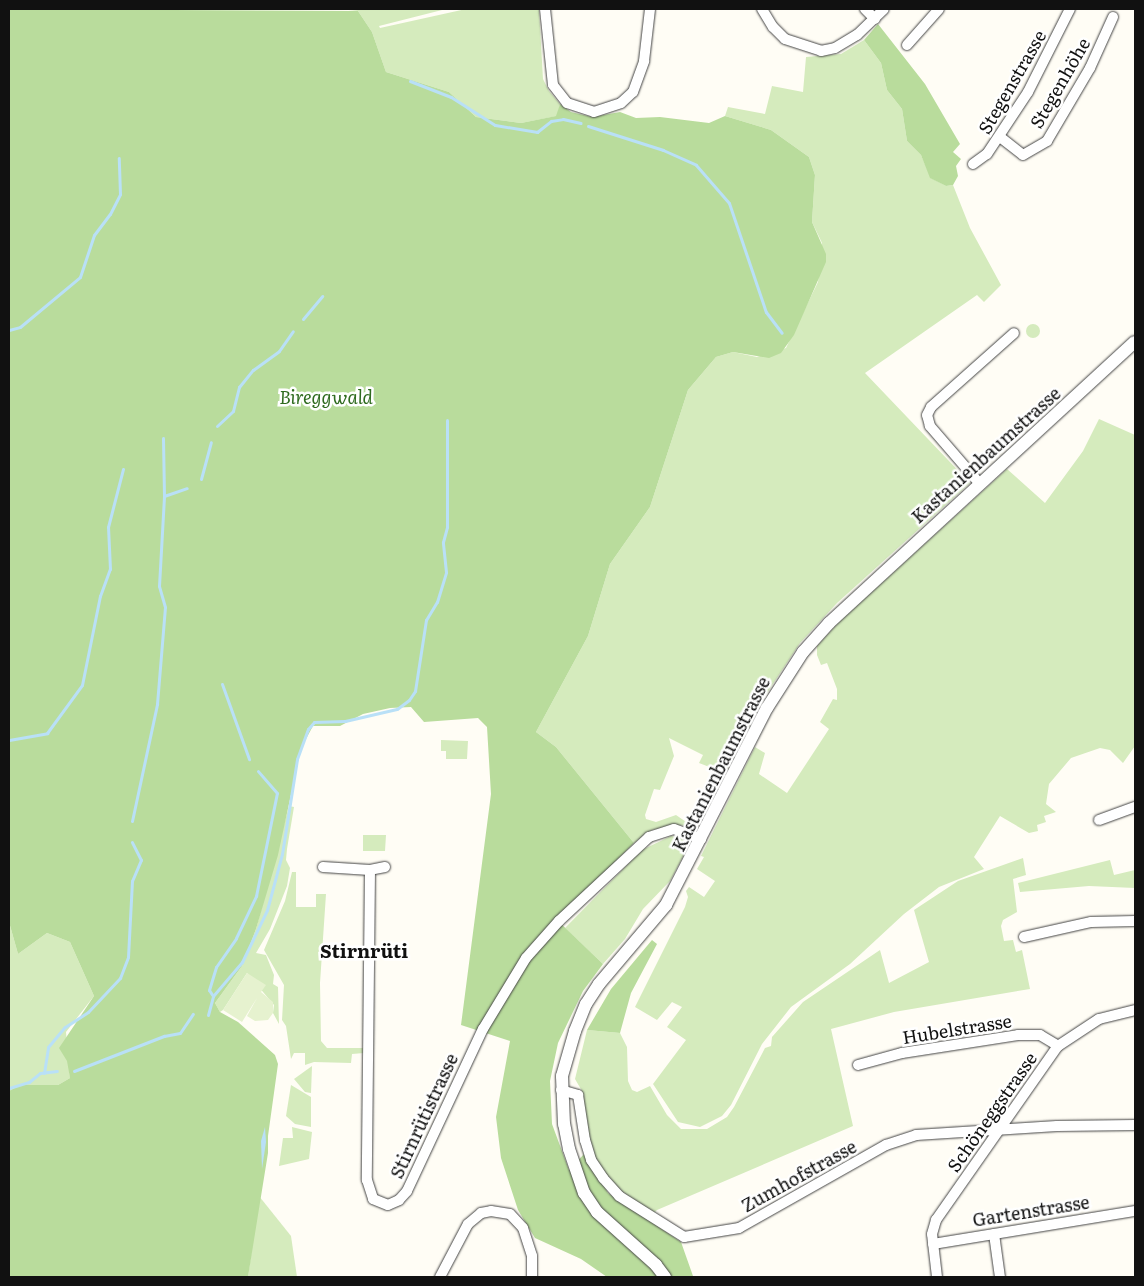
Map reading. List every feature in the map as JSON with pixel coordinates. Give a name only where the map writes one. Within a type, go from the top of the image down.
[{"type":"street","points":[[544,9],[553,86],[567,104],[587,112],[608,109],[633,92],[644,61],[650,9]]},
{"type":"street","points":[[762,9],[773,27],[785,39],[821,51],[843,44],[875,19],[884,9]]},
{"type":"street","points":[[865,9],[875,19]]},
{"type":"street","points":[[907,45],[939,9]]},
{"type":"street","name":"Stegenstrasse","points":[[973,164],[988,154],[1000,137],[1036,78],[1070,9]]},
{"type":"street","name":"Stegenhöhe","points":[[1000,137],[1023,155],[1047,141],[1090,68],[1112,17]]},
{"type":"street","points":[[980,484],[930,426],[927,415],[938,400],[1014,333]]},
{"type":"street","name":"Kastanienbaumstrasse","points":[[665,1277],[656,1265],[597,1212],[584,1193],[569,1149],[561,1090],[567,1056],[586,1004],[599,984],[666,905],[767,708],[803,652],[829,622],[1135,342]]},
{"type":"street","points":[[1099,820],[1135,807]]},
{"type":"street","name":"Stirnrütistrasse","points":[[370,870],[367,1180],[374,1199],[388,1205],[399,1200],[407,1191],[483,1029],[526,958],[559,922],[649,837],[674,830],[701,839]]},
{"type":"street","points":[[323,866],[370,870],[385,867]]},
{"type":"street","points":[[1024,937],[1096,922],[1135,921]]},
{"type":"street","name":"Schöneggstrasse","points":[[937,1277],[933,1244],[936,1220],[1058,1046],[1099,1019],[1135,1010]]},
{"type":"street","name":"Hubelstrasse","points":[[858,1064],[902,1054],[1018,1035],[1040,1035],[1058,1046]]},
{"type":"street","name":"Zumhofstrasse","points":[[561,1090],[578,1095],[585,1140],[591,1160],[602,1178],[619,1196],[684,1236],[739,1228],[886,1145],[909,1137],[1135,1125]]},
{"type":"street","points":[[440,1277],[468,1224],[481,1212],[491,1211],[510,1214],[523,1228],[532,1256],[532,1277]]},
{"type":"street","name":"Gartenstrasse","points":[[933,1244],[1135,1211]]},
{"type":"street","points":[[994,1234],[1000,1277]]},
{"type":"green space","name":"Bireggwald","points":[[9,9],[358,11],[372,32],[386,72],[449,92],[476,117],[521,123],[556,116],[560,104],[571,112],[592,117],[620,112],[636,118],[660,117],[709,123],[725,116],[771,130],[809,157],[815,175],[812,222],[826,254],[826,262],[794,335],[781,353],[769,358],[733,352],[716,357],[688,390],[650,507],[610,564],[588,636],[536,732],[556,747],[634,843],[557,920],[603,964],[583,991],[558,1043],[550,1081],[552,1124],[569,1170],[585,1153],[608,1193],[681,1242],[693,1276],[607,1277],[581,1259],[535,1238],[518,1210],[501,1158],[496,1117],[510,1041],[461,1025],[491,794],[487,727],[478,718],[424,722],[411,707],[390,708],[363,714],[340,726],[313,726],[301,748],[278,855],[256,929],[242,966],[215,1003],[220,1012],[238,1022],[275,1055],[278,1064],[268,1136],[268,1153],[248,1277],[9,1277],[9,1091],[20,1085],[58,1085],[70,1078],[67,1061],[59,1048],[94,996],[70,942],[47,933],[18,954],[9,922]]},
{"type":"green space","points":[[339,9],[446,9],[379,26],[380,28],[466,9],[539,9],[543,79],[549,91],[560,104],[557,116],[521,123],[476,117],[449,92],[386,72],[372,32],[358,11]]},
{"type":"green space","points":[[878,24],[925,84],[960,144],[953,152],[961,159],[956,166],[958,176],[953,185],[946,186],[930,178],[921,155],[907,141],[902,109],[887,90],[881,63],[864,40]]},
{"type":"green space","points":[[864,40],[881,63],[887,90],[902,109],[907,141],[921,155],[931,178],[946,186],[953,185],[970,228],[1001,285],[984,302],[977,295],[865,373],[970,483],[837,603],[800,643],[765,696],[725,773],[699,763],[703,755],[669,738],[674,756],[660,790],[654,789],[645,815],[646,819],[656,822],[676,815],[692,826],[677,825],[652,830],[634,843],[556,747],[536,732],[588,636],[610,564],[650,507],[688,390],[716,357],[733,352],[757,357],[786,348],[818,282],[822,243],[812,222],[815,175],[809,157],[771,130],[725,116],[728,107],[765,114],[772,86],[803,92],[806,57],[841,54]]},
{"type":"green space","points":[[1030,324],[1036,324],[1040,331],[1036,338],[1030,338],[1026,334],[1026,328]]},
{"type":"green space","points":[[1099,419],[1135,435],[1135,746],[1123,763],[1110,750],[1100,748],[1071,758],[1049,784],[1046,804],[1056,812],[1044,816],[1046,822],[1037,825],[1038,831],[1029,833],[1000,816],[974,857],[984,869],[939,887],[904,914],[850,964],[791,1007],[762,1044],[731,1105],[722,1116],[700,1127],[678,1122],[653,1084],[686,1040],[667,1027],[682,1007],[672,1002],[657,1020],[635,1007],[685,907],[688,897],[686,891],[689,887],[704,897],[715,881],[697,869],[704,857],[701,856],[755,747],[765,753],[759,774],[787,793],[829,729],[820,722],[833,699],[837,700],[837,689],[827,663],[821,665],[817,655],[817,646],[839,622],[1007,469],[1045,503],[1083,451]]},
{"type":"green space","points":[[441,740],[468,741],[467,759],[446,759],[446,751],[441,751]]},
{"type":"green space","points":[[289,806],[294,807],[286,860],[290,868],[287,886],[270,929],[256,953],[266,955],[274,975],[273,984],[278,987],[279,1024],[273,1013],[274,1005],[247,973],[223,1010],[220,1012],[215,1003],[242,966],[256,929]]},
{"type":"green space","points":[[363,835],[386,835],[385,851],[363,851]]},
{"type":"green space","points":[[671,836],[681,838],[687,845],[686,851],[670,881],[643,909],[625,939],[603,964],[565,928],[642,850]]},
{"type":"green space","points":[[1023,858],[1026,875],[1013,879],[1017,912],[1003,920],[1001,926],[1004,941],[1013,940],[1016,952],[1022,950],[1030,989],[894,1012],[831,1029],[853,1126],[657,1210],[652,1215],[609,1181],[597,1164],[586,1128],[582,1091],[575,1079],[587,1030],[620,1033],[627,1047],[628,1081],[632,1090],[637,1092],[650,1086],[667,1115],[681,1129],[707,1129],[727,1117],[765,1048],[771,1046],[772,1037],[803,1002],[880,950],[889,983],[929,962],[914,910],[958,881]]},
{"type":"green space","points":[[1110,860],[1114,875],[1135,870],[1135,888],[1089,886],[1020,892],[1018,883]]},
{"type":"green space","points":[[292,872],[296,872],[296,907],[316,907],[316,894],[326,894],[320,983],[321,1041],[327,1048],[364,1048],[364,1053],[352,1054],[351,1063],[314,1062],[305,1065],[305,1053],[294,1053],[291,1059],[286,1026],[282,1020],[284,985],[264,950],[285,901]]},
{"type":"green space","points":[[9,922],[18,954],[47,933],[70,942],[94,996],[66,1032],[70,1078],[58,1085],[20,1085],[9,1091]]},
{"type":"green space","points":[[652,940],[657,944],[631,993],[620,1033],[587,1030],[611,989]]},
{"type":"green space","points":[[247,973],[266,985],[261,992],[273,1002],[273,1013],[268,1020],[255,1021],[247,1016],[257,998],[242,1022],[223,1010]]},
{"type":"green space","points":[[312,1066],[311,1093],[305,1092],[294,1079]]},
{"type":"green space","points":[[291,1085],[311,1097],[311,1127],[295,1124],[286,1116]]},
{"type":"green space","points":[[292,1127],[312,1132],[309,1159],[279,1166],[283,1138],[293,1138]]},
{"type":"green space","points":[[259,1196],[291,1236],[297,1277],[248,1277]]},
{"type":"water","points":[[265,1127],[266,1142],[262,1169],[261,1141]]},
{"type":"waterway","points":[[410,81],[451,97],[495,125],[537,132],[551,121],[563,119],[581,123]]},
{"type":"waterway","points":[[588,126],[663,150],[696,165],[729,203],[766,312],[782,333]]},
{"type":"waterway","points":[[9,330],[20,327],[80,277],[94,235],[110,214],[120,194],[119,158]]},
{"type":"waterway","points":[[303,319],[322,296]]},
{"type":"waterway","points":[[217,426],[233,411],[239,387],[253,370],[279,351],[293,331]]},
{"type":"waterway","points":[[208,1015],[213,996],[242,962],[267,910],[282,854],[297,759],[308,729],[314,722],[345,721],[397,709],[409,700],[415,691],[426,620],[437,602],[446,572],[443,542],[447,527],[447,420]]},
{"type":"waterway","points":[[132,821],[157,704],[165,607],[159,586],[164,496],[163,438]]},
{"type":"waterway","points":[[201,479],[211,442]]},
{"type":"waterway","points":[[9,740],[47,733],[82,685],[100,596],[110,569],[108,527],[123,469]]},
{"type":"waterway","points":[[164,496],[187,488]]},
{"type":"waterway","points":[[222,684],[249,759]]},
{"type":"waterway","points":[[213,996],[209,990],[216,967],[236,938],[256,896],[277,793],[258,771]]},
{"type":"waterway","points":[[44,1073],[48,1047],[65,1027],[88,1012],[120,978],[128,957],[132,881],[141,860],[132,842]]},
{"type":"waterway","points":[[74,1071],[164,1036],[180,1033],[193,1014]]},
{"type":"waterway","points":[[9,1088],[29,1082],[40,1073],[57,1071]]},
{"type":"district","name":"Stirnrüti","points":[[364,951]]}]
